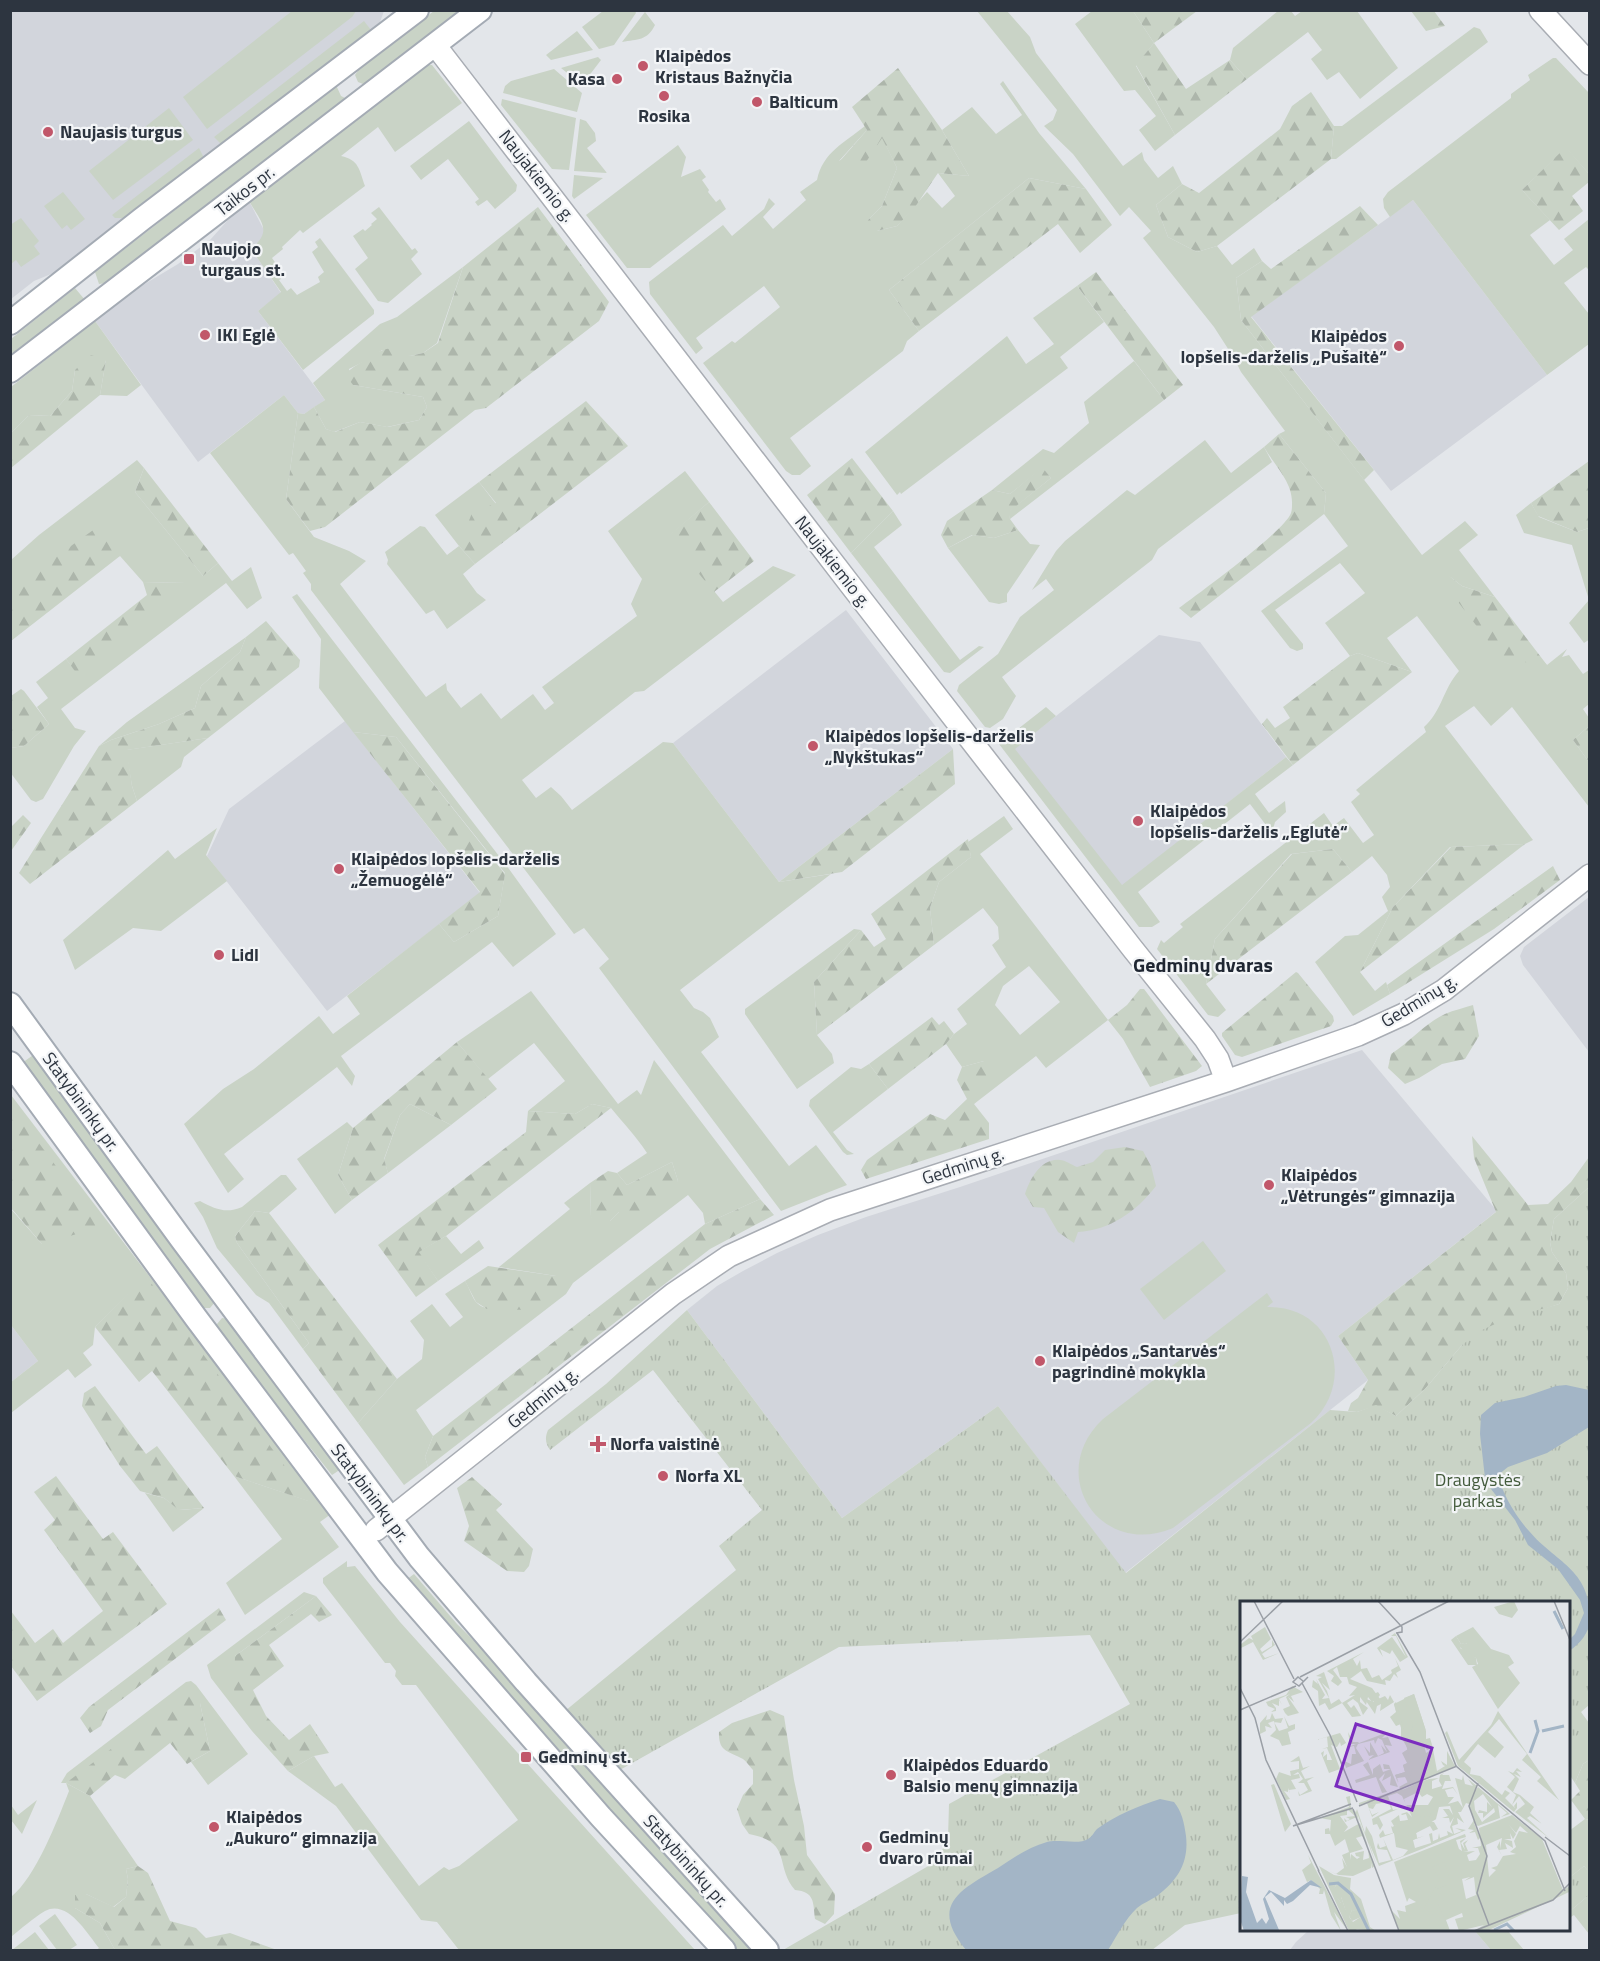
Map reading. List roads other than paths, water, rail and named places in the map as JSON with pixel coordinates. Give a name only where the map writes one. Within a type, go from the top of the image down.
[{"type":"main road","name":"Taikos pr.","points":[[10,371],[480,10]]},
{"type":"main road","points":[[10,323],[142,219],[353,60],[412,12]]},
{"type":"main road","points":[[353,60],[348,79],[351,88],[357,92],[376,91]]},
{"type":"main road","name":"Statybininkų pr.","points":[[10,1005],[224,1297],[382,1525],[767,1950]]},
{"type":"main road","name":"Statybininkų pr.","points":[[10,1063],[196,1318],[387,1572],[601,1817],[724,1950]]},
{"type":"main road","points":[[196,1318],[215,1313],[223,1304],[224,1297]]},
{"type":"street","points":[[1540,10],[1590,64]]},
{"type":"street","name":"Naujakiemio g.","points":[[435,45],[859,596],[1205,1039],[1218,1059],[1226,1081]]},
{"type":"street","name":"Gedminų g.","points":[[382,1525],[673,1294],[729,1256],[830,1210],[1226,1081],[1358,1035],[1404,1014],[1444,990],[1590,875]]},
{"type":"water","points":[[1566,1385],[1589,1390],[1589,1427],[1547,1453],[1508,1467],[1498,1475],[1506,1497],[1524,1525],[1539,1542],[1578,1577],[1584,1588],[1590,1623],[1584,1637],[1570,1650],[1570,1639],[1575,1634],[1584,1613],[1580,1600],[1558,1569],[1528,1545],[1515,1520],[1491,1489],[1485,1478],[1480,1434],[1481,1415],[1495,1403],[1524,1397]]},
{"type":"water","points":[[1160,1799],[1174,1802],[1181,1813],[1186,1836],[1184,1862],[1171,1884],[1133,1912],[1108,1950],[966,1950],[955,1934],[950,1921],[950,1910],[954,1900],[961,1892],[1021,1853],[1052,1841],[1084,1841],[1112,1819]]},
{"type":"place","name":"Klaipėdos Kristaus Bažnyčia","points":[[643,66]]},
{"type":"place","name":"Kasa","points":[[617,79]]},
{"type":"place","name":"Rosika","points":[[664,96]]},
{"type":"place","name":"Balticum","points":[[757,102]]},
{"type":"place","name":"Naujasis turgus","points":[[48,132]]},
{"type":"place","name":"Naujojo turgaus st.","points":[[189,259]]},
{"type":"place","name":"IKI Eglė","points":[[205,335]]},
{"type":"place","name":"Klaipėdos lopšelis-darželis „Pušaitė“","points":[[1399,346]]},
{"type":"place","name":"Klaipėdos lopšelis-darželis „Nykštukas“","points":[[813,746]]},
{"type":"place","name":"Klaipėdos lopšelis-darželis „Eglutė“","points":[[1138,821]]},
{"type":"place","name":"Klaipėdos lopšelis-darželis „Žemuogėlė“","points":[[339,869]]},
{"type":"place","name":"Lidl","points":[[219,955]]},
{"type":"place","name":"Klaipėdos „Vėtrungės“ gimnazija","points":[[1269,1185]]},
{"type":"place","name":"Klaipėdos „Santarvės“ pagrindinė mokykla","points":[[1040,1361]]},
{"type":"place","name":"Norfa vaistinė","points":[[598,1444]]},
{"type":"place","name":"Norfa XL","points":[[663,1476]]},
{"type":"place","name":"Gedminų st.","points":[[526,1757]]},
{"type":"place","name":"Klaipėdos Eduardo Balsio menų gimnazija","points":[[891,1775]]},
{"type":"place","name":"Klaipėdos „Aukuro“ gimnazija","points":[[214,1827]]},
{"type":"place","name":"Gedminų dvaro rūmai","points":[[867,1847]]},
{"type":"district","name":"Gedminų dvaras","points":[[1203,965]]},
{"type":"park label","name":"Draugystės parkas","points":[[1478,1490]]}]
